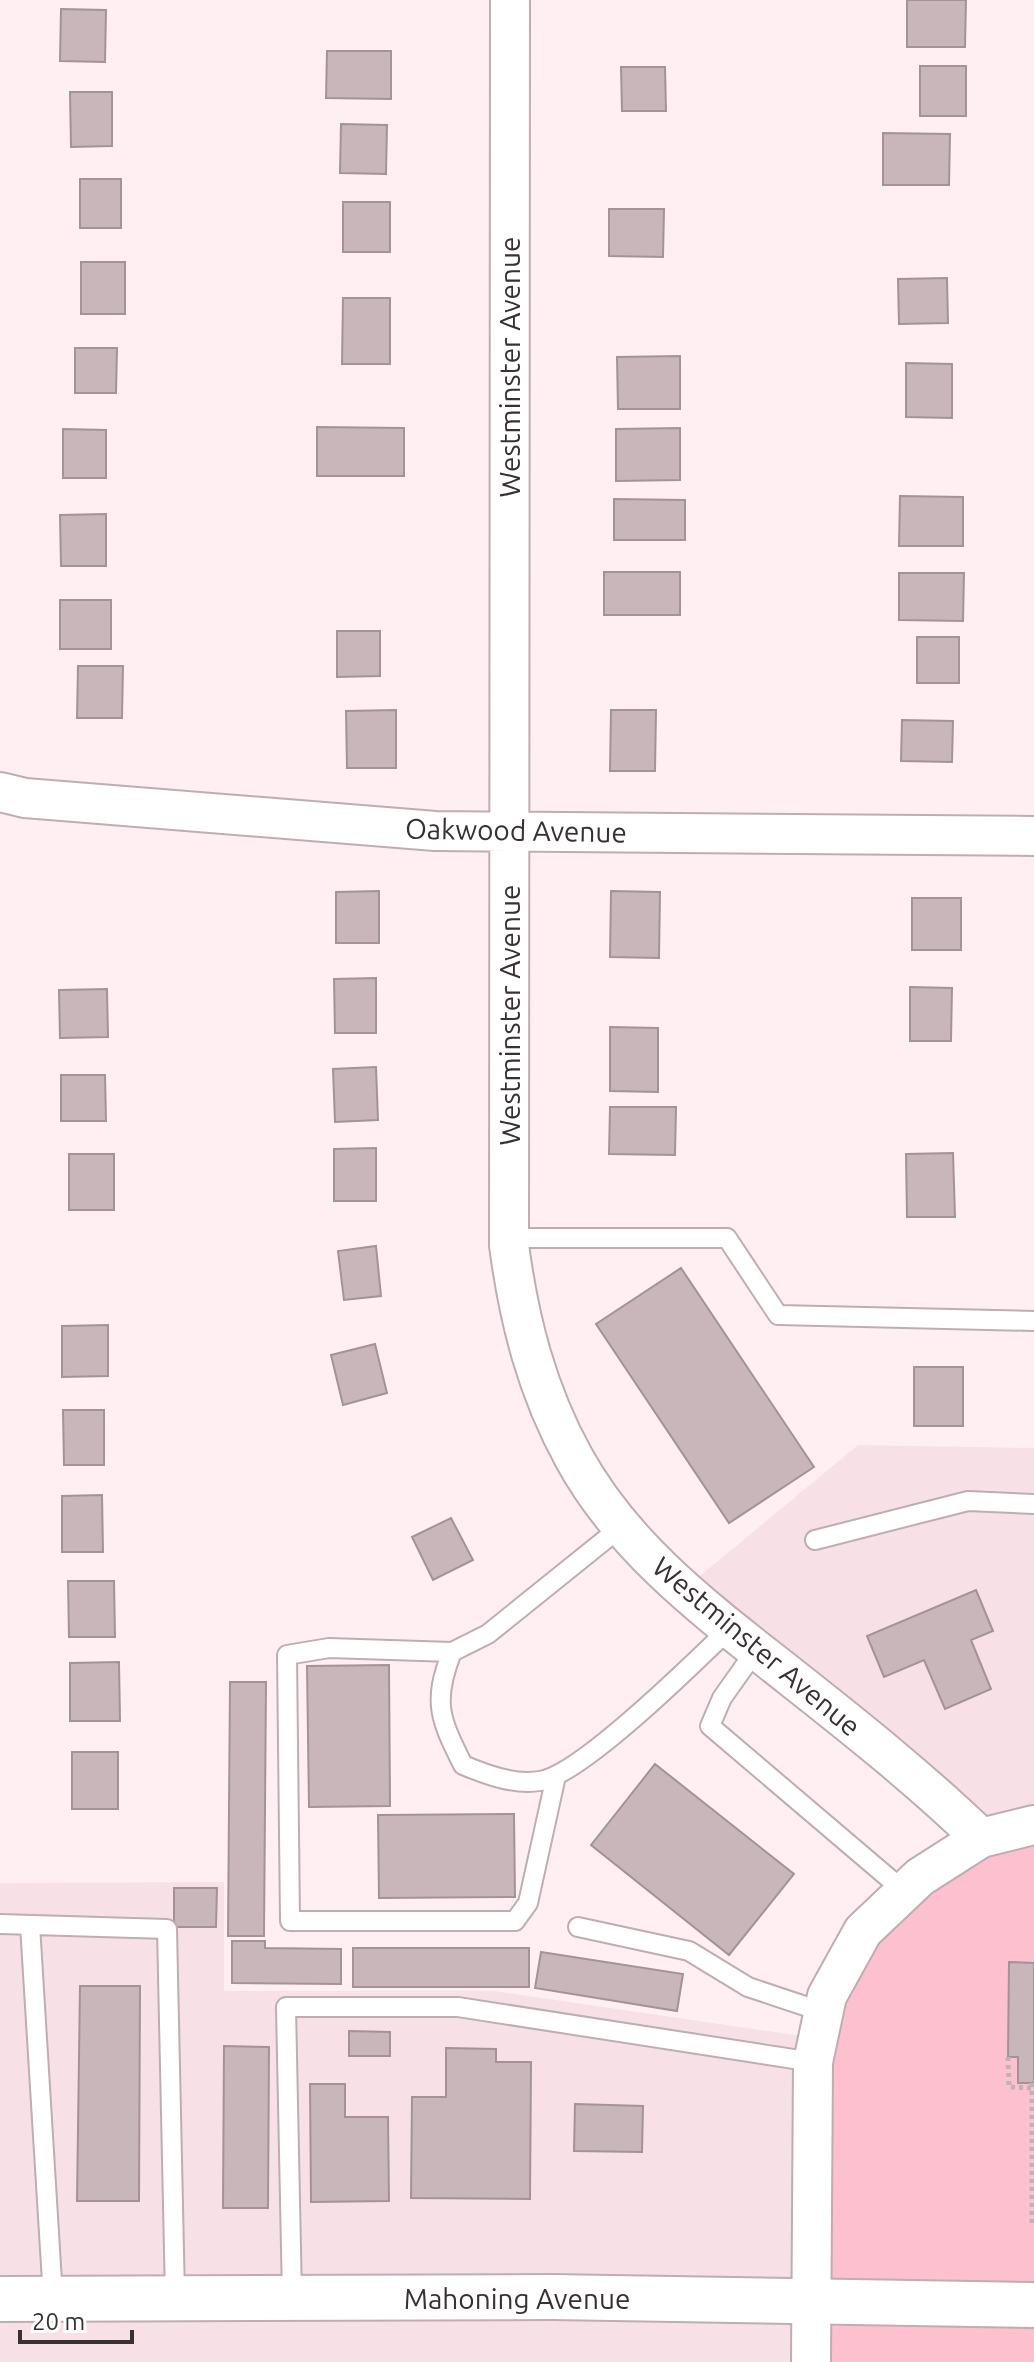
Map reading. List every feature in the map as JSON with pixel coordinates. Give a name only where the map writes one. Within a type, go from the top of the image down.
[{"type":"main road","name":"Mahoning Avenue","points":[[0,2299],[292,2297],[1034,2305]]},
{"type":"street","name":"Westminster Avenue","points":[[510,0],[509,1238],[516,1301],[537,1380],[574,1458],[621,1527],[663,1573],[916,1776],[981,1838]]},
{"type":"street","name":"Oakwood Avenue","points":[[0,792],[25,798],[435,831],[1034,836]]},
{"type":"street","points":[[811,2362],[813,2062],[823,2012],[837,1971],[863,1931],[904,1891],[981,1838],[1034,1825]]},
{"type":"lane","points":[[509,1238],[727,1238],[778,1315],[1034,1321]]},
{"type":"lane","points":[[815,1540],[968,1501],[1034,1504]]},
{"type":"lane","points":[[556,1776],[528,1903],[515,1921],[290,1921],[287,1655],[329,1648],[452,1652],[488,1634],[621,1527]]},
{"type":"lane","points":[[452,1652],[439,1682],[438,1708],[463,1765],[496,1779],[539,1782],[556,1776],[743,1639]]},
{"type":"lane","points":[[743,1639],[710,1726],[904,1891]]},
{"type":"lane","points":[[0,1924],[167,1929],[175,2297]]},
{"type":"lane","points":[[30,1925],[53,2298]]},
{"type":"lane","points":[[578,1927],[689,1951],[748,1987],[823,2012]]},
{"type":"lane","points":[[292,2297],[286,2007],[458,2007],[813,2062]]},
{"type":"path","points":[[1008,2057],[1009,2087],[1032,2086],[1032,2225]]},
{"type":"shaded area","points":[[858,1445],[1034,1448],[1034,1825],[981,1838],[683,1590]]},
{"type":"shaded area","points":[[1034,1825],[1034,2362],[811,2362],[810,2128],[863,1931]]},
{"type":"shaded area","points":[[224,1882],[224,1991],[495,1991],[816,2038],[811,2362],[0,2362],[0,1883]]},
{"type":"building","points":[[907,0],[966,0],[965,47],[907,47]]},
{"type":"building","points":[[61,9],[106,10],[105,62],[60,61]]},
{"type":"building","points":[[327,51],[391,51],[391,99],[326,98]]},
{"type":"building","points":[[920,66],[966,66],[966,116],[920,116]]},
{"type":"building","points":[[621,67],[665,67],[666,111],[622,111]]},
{"type":"building","points":[[70,92],[112,92],[112,146],[71,147]]},
{"type":"building","points":[[341,124],[387,125],[386,174],[340,173]]},
{"type":"building","points":[[883,133],[950,134],[949,185],[883,185]]},
{"type":"building","points":[[80,179],[121,179],[121,228],[80,228]]},
{"type":"building","points":[[343,202],[390,202],[390,252],[343,252]]},
{"type":"building","points":[[609,209],[664,209],[663,257],[609,256]]},
{"type":"building","points":[[81,262],[125,262],[125,314],[81,314]]},
{"type":"building","points":[[947,278],[948,323],[899,324],[898,279]]},
{"type":"building","points":[[343,298],[390,298],[390,364],[342,364]]},
{"type":"building","points":[[75,348],[117,348],[116,393],[75,393]]},
{"type":"building","points":[[680,356],[680,409],[618,409],[617,357]]},
{"type":"building","points":[[906,363],[952,364],[952,418],[906,417]]},
{"type":"building","points":[[317,427],[404,428],[404,476],[317,476]]},
{"type":"building","points":[[680,428],[680,480],[616,481],[616,429]]},
{"type":"building","points":[[63,429],[106,430],[106,478],[63,478]]},
{"type":"building","points":[[900,496],[963,497],[963,546],[899,546]]},
{"type":"building","points":[[614,499],[685,500],[685,540],[614,540]]},
{"type":"building","points":[[106,514],[106,566],[61,566],[60,515]]},
{"type":"building","points":[[604,572],[680,572],[680,615],[604,615]]},
{"type":"building","points":[[899,573],[964,573],[963,621],[899,620]]},
{"type":"building","points":[[60,600],[111,600],[111,649],[60,649]]},
{"type":"building","points":[[337,631],[380,631],[380,676],[337,677]]},
{"type":"building","points":[[917,637],[959,637],[959,683],[917,683]]},
{"type":"building","points":[[78,666],[123,666],[122,718],[77,718]]},
{"type":"building","points":[[396,710],[396,768],[347,768],[346,711]]},
{"type":"building","points":[[611,710],[656,710],[655,771],[610,771]]},
{"type":"building","points":[[902,720],[953,721],[952,762],[901,761]]},
{"type":"building","points":[[379,891],[379,943],[336,943],[336,892]]},
{"type":"building","points":[[611,891],[660,892],[659,958],[610,957]]},
{"type":"building","points":[[912,898],[961,898],[961,950],[912,950]]},
{"type":"building","points":[[376,978],[376,1033],[335,1033],[334,979]]},
{"type":"building","points":[[910,987],[952,988],[951,1041],[910,1041]]},
{"type":"building","points":[[107,989],[108,1037],[60,1038],[59,990]]},
{"type":"building","points":[[610,1027],[658,1028],[658,1092],[610,1091]]},
{"type":"building","points":[[376,1067],[378,1120],[335,1122],[333,1069]]},
{"type":"building","points":[[61,1075],[105,1075],[106,1121],[61,1121]]},
{"type":"building","points":[[610,1107],[676,1107],[675,1155],[609,1154]]},
{"type":"building","points":[[376,1148],[376,1201],[334,1201],[334,1149]]},
{"type":"building","points":[[953,1153],[955,1217],[907,1217],[906,1154]]},
{"type":"building","points":[[69,1154],[114,1154],[114,1210],[69,1210]]},
{"type":"building","points":[[376,1246],[381,1296],[344,1300],[338,1251]]},
{"type":"building","points":[[681,1268],[814,1467],[729,1523],[596,1324]]},
{"type":"building","points":[[108,1325],[108,1376],[62,1377],[62,1326]]},
{"type":"building","points":[[375,1344],[387,1393],[343,1405],[331,1355]]},
{"type":"building","points":[[914,1367],[963,1367],[963,1426],[914,1426]]},
{"type":"building","points":[[63,1410],[104,1410],[104,1465],[64,1465]]},
{"type":"building","points":[[102,1495],[103,1552],[62,1552],[62,1496]]},
{"type":"building","points":[[451,1518],[473,1560],[433,1580],[412,1537]]},
{"type":"building","points":[[68,1581],[114,1581],[115,1637],[69,1637]]},
{"type":"building","points":[[976,1590],[993,1631],[971,1640],[991,1689],[945,1709],[924,1660],[884,1677],[867,1636]]},
{"type":"building","points":[[119,1662],[120,1721],[70,1721],[70,1663]]},
{"type":"building","points":[[389,1665],[390,1806],[309,1807],[307,1666]]},
{"type":"building","points":[[230,1682],[266,1682],[264,1936],[228,1936]]},
{"type":"building","points":[[72,1752],[118,1752],[118,1809],[72,1809]]},
{"type":"building","points":[[655,1764],[794,1874],[729,1955],[591,1845]]},
{"type":"building","points":[[514,1814],[515,1897],[379,1898],[378,1815]]},
{"type":"building","points":[[174,1888],[217,1888],[216,1927],[174,1927]]},
{"type":"building","points":[[232,1941],[265,1941],[265,1948],[341,1949],[341,1984],[232,1983]]},
{"type":"building","points":[[353,1948],[529,1948],[529,1987],[353,1987]]},
{"type":"building","points":[[541,1952],[683,1974],[677,2011],[535,1988]]},
{"type":"building","points":[[1009,1962],[1034,1963],[1034,2083],[1018,2083],[1018,2057],[1008,2057]]},
{"type":"building","points":[[80,1986],[140,1986],[139,2201],[77,2201]]},
{"type":"building","points":[[349,2031],[390,2032],[390,2056],[349,2056]]},
{"type":"building","points":[[224,2046],[269,2047],[268,2208],[223,2208]]},
{"type":"building","points":[[446,2048],[496,2049],[496,2062],[531,2062],[530,2199],[411,2198],[412,2097],[446,2097]]},
{"type":"building","points":[[310,2084],[345,2084],[345,2117],[388,2117],[389,2201],[311,2202]]},
{"type":"building","points":[[575,2104],[643,2106],[642,2152],[574,2151]]}]
